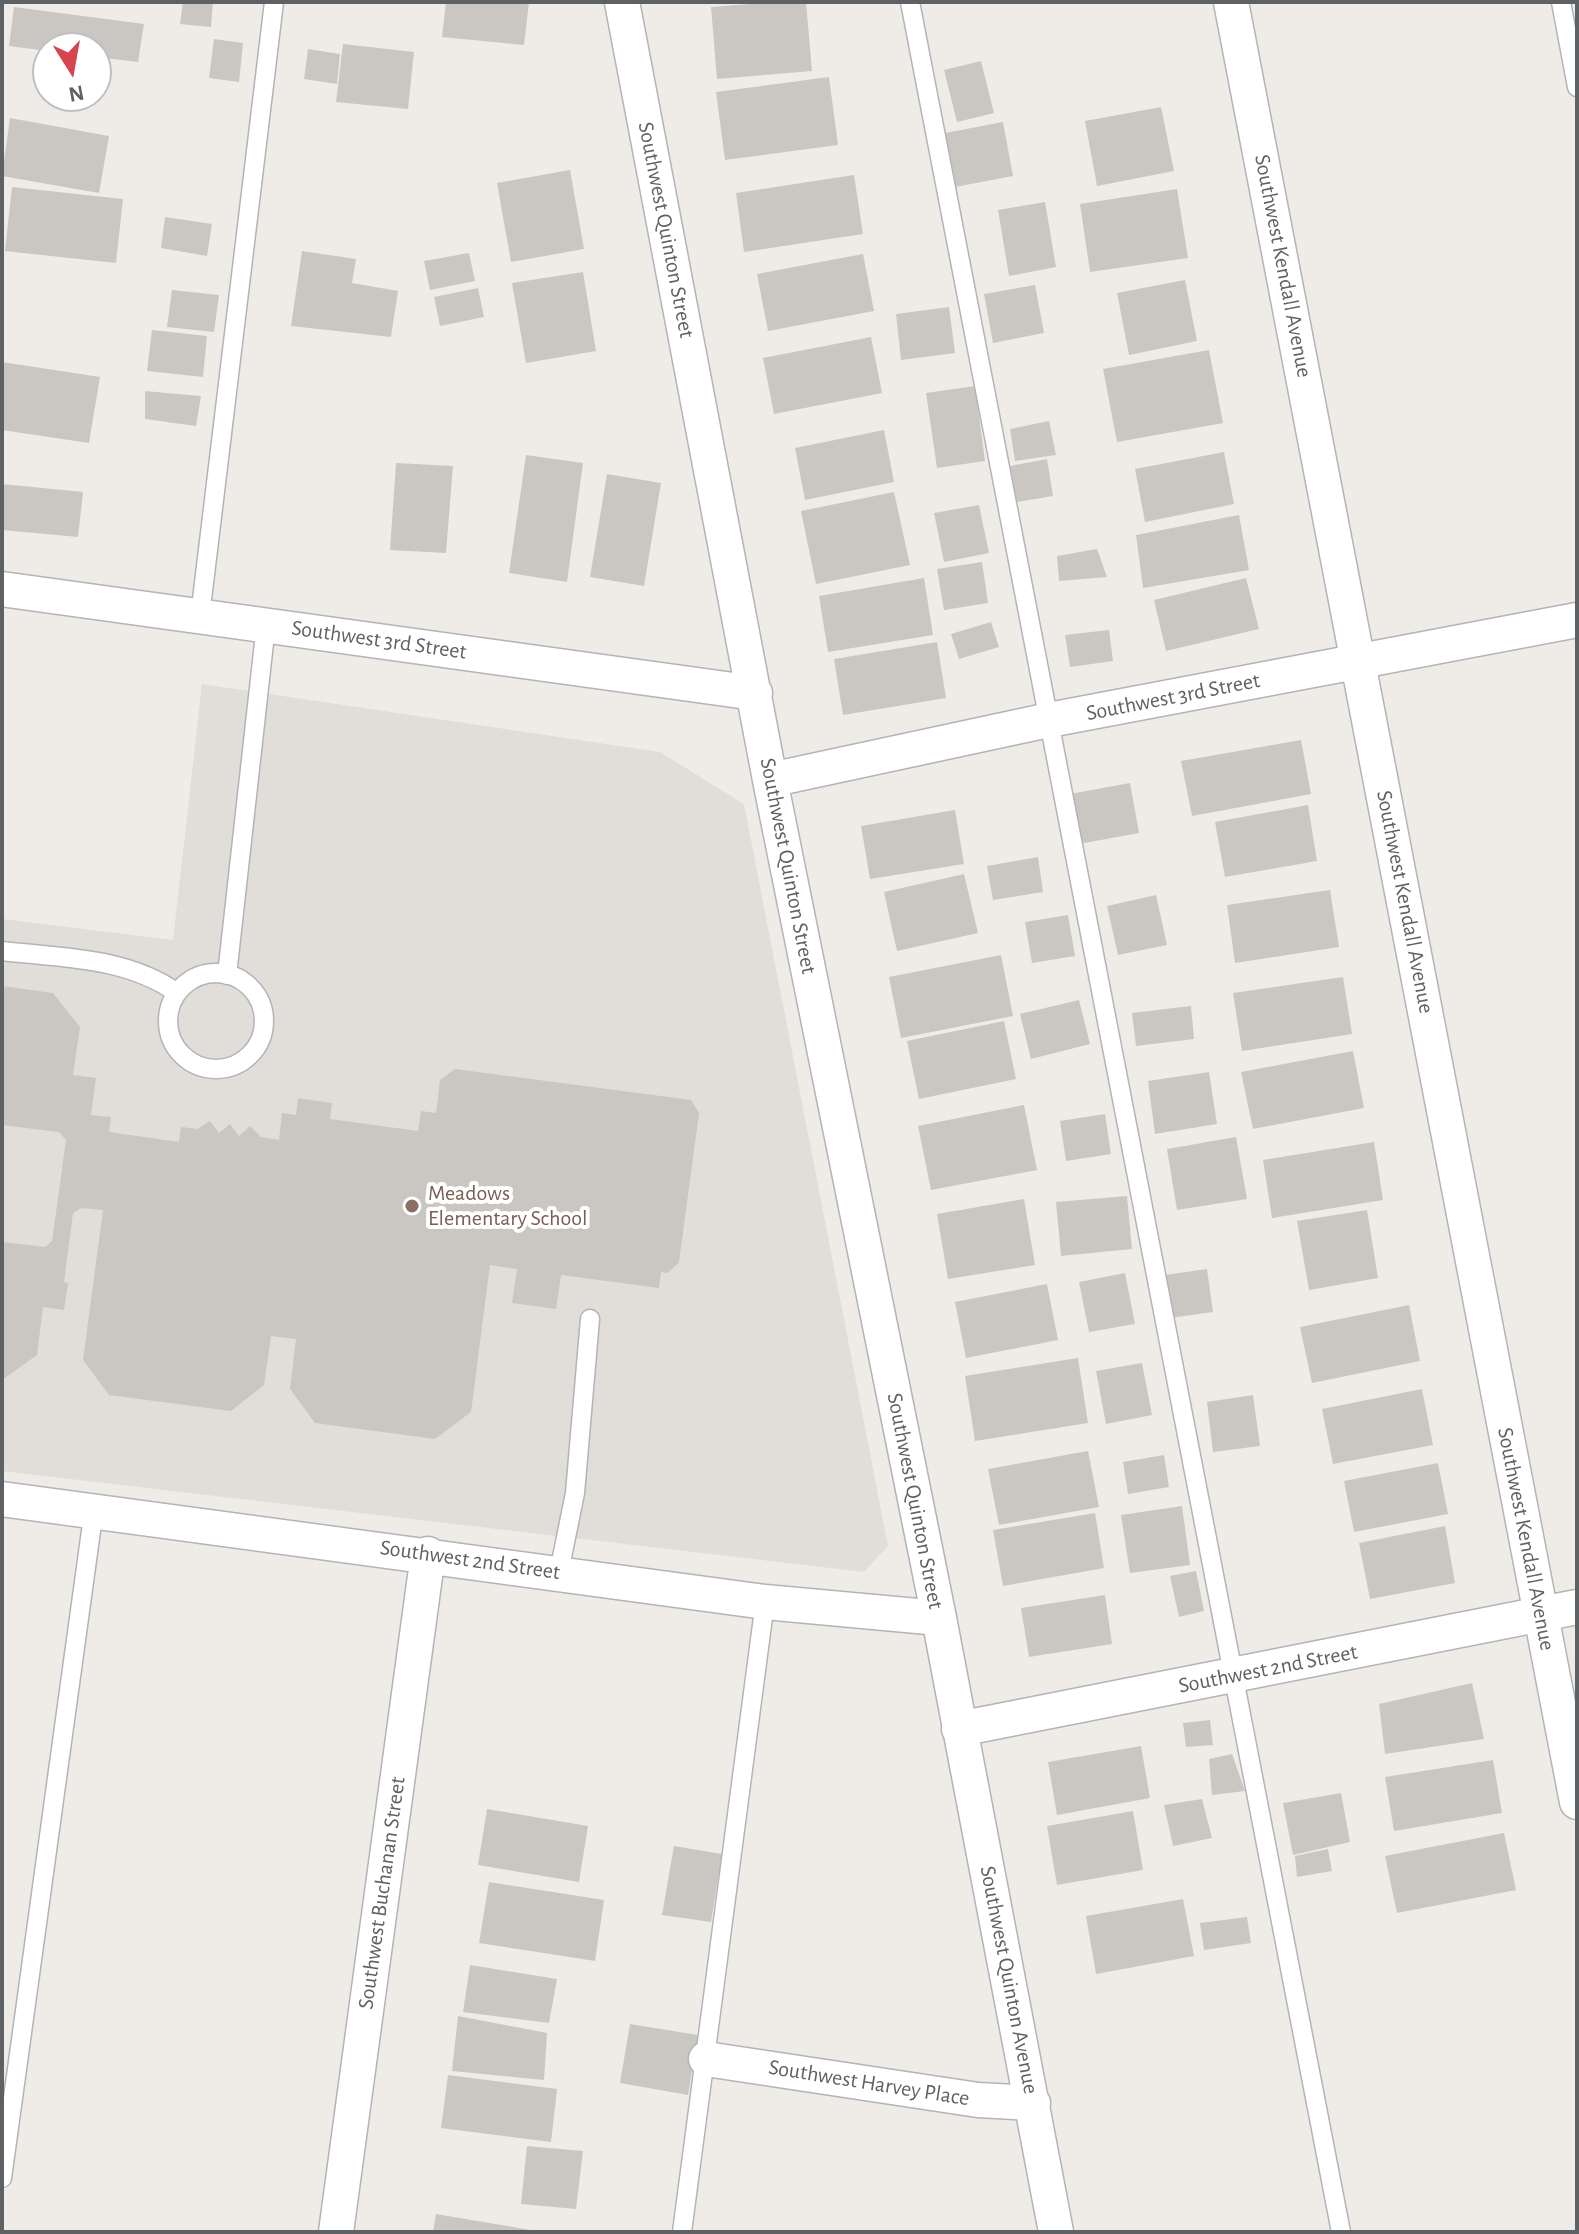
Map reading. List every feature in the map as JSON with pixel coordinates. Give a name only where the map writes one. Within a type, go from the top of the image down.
[{"type":"street","name":"Southwest Quinton Street","points":[[622,2],[770,780],[959,1729]]},
{"type":"street","name":"Southwest Kendall Avenue","points":[[1231,2],[1577,1802]]},
{"type":"street","name":"Southwest 3rd Street","points":[[2,589],[755,693]]},
{"type":"street","name":"Southwest 3rd Street","points":[[770,780],[1049,720],[1577,620]]},
{"type":"street","name":"Southwest 2nd Street","points":[[2,1499],[428,1554],[765,1602],[939,1618]]},
{"type":"street","name":"Southwest Buchanan Street","points":[[336,2232],[428,1554]]},
{"type":"street","name":"Southwest 2nd Street","points":[[959,1729],[1577,1607]]},
{"type":"street","name":"Southwest Quinton Avenue","points":[[959,1729],[1056,2232]]},
{"type":"street","name":"Southwest Harvey Place","points":[[706,2059],[978,2100],[1033,2103]]},
{"type":"lane","points":[[200,616],[274,2]]},
{"type":"lane","points":[[910,2],[1341,2232]]},
{"type":"lane","points":[[1561,2],[1577,87]]},
{"type":"lane","points":[[227,975],[266,625]]},
{"type":"lane","points":[[2,951],[124,966],[154,976],[177,993]]},
{"type":"lane","points":[[203,975],[227,975],[248,984],[263,1011],[264,1026],[260,1041],[238,1063],[208,1068],[180,1053],[168,1023],[170,1007],[177,993],[203,975]]},
{"type":"lane","points":[[559,1572],[575,1493],[590,1319]]},
{"type":"lane","points":[[2,2178],[94,1509]]},
{"type":"lane","points":[[682,2232],[765,1602]]},
{"type":"shaded area","name":"Meadows Elementary School","points":[[202,684],[660,752],[744,804],[888,1546],[864,1572],[2,1471],[2,919],[173,940]]},
{"type":"building","points":[[183,2],[213,2],[211,27],[180,24]]},
{"type":"building","points":[[446,2],[529,2],[524,45],[442,37]]},
{"type":"building","points":[[806,2],[812,71],[717,79],[711,7]]},
{"type":"building","points":[[14,7],[144,24],[138,62],[112,59],[112,32],[32,32],[32,49],[9,46]]},
{"type":"building","points":[[214,39],[243,43],[239,82],[209,78]]},
{"type":"building","points":[[343,44],[414,52],[408,109],[336,102]]},
{"type":"building","points":[[308,49],[340,54],[337,84],[304,79]]},
{"type":"building","points":[[981,61],[994,113],[957,122],[944,70]]},
{"type":"building","points":[[829,77],[838,145],[725,160],[716,92]]},
{"type":"building","points":[[1161,107],[1174,171],[1097,186],[1085,121]]},
{"type":"building","points":[[10,118],[109,136],[99,193],[2,176]]},
{"type":"building","points":[[1003,122],[1013,176],[955,187],[945,133]]},
{"type":"building","points":[[570,170],[584,249],[511,262],[497,183]]},
{"type":"building","points":[[854,175],[863,234],[744,252],[736,193]]},
{"type":"building","points":[[12,187],[123,199],[116,263],[5,251]]},
{"type":"building","points":[[1177,189],[1188,258],[1090,272],[1080,204]]},
{"type":"building","points":[[1045,202],[1056,267],[1009,276],[998,210]]},
{"type":"building","points":[[165,217],[212,224],[207,256],[161,248]]},
{"type":"building","points":[[302,251],[356,259],[352,283],[398,291],[391,337],[291,326]]},
{"type":"building","points":[[469,253],[475,281],[430,290],[424,261]]},
{"type":"building","points":[[863,254],[874,311],[768,331],[757,274]]},
{"type":"building","points":[[583,272],[596,351],[526,363],[512,283]]},
{"type":"building","points":[[1185,280],[1197,341],[1129,355],[1117,293]]},
{"type":"building","points":[[1035,285],[1044,333],[993,343],[984,294]]},
{"type":"building","points":[[478,288],[484,317],[440,326],[434,297]]},
{"type":"building","points":[[172,290],[219,295],[214,332],[167,327]]},
{"type":"building","points":[[949,307],[955,353],[901,360],[896,314]]},
{"type":"building","points":[[152,330],[207,336],[203,377],[147,371]]},
{"type":"building","points":[[871,337],[882,393],[774,414],[763,358]]},
{"type":"building","points":[[1209,350],[1223,423],[1117,442],[1103,369]]},
{"type":"building","points":[[2,362],[100,377],[89,443],[2,430]]},
{"type":"building","points":[[975,386],[985,461],[937,468],[926,393]]},
{"type":"building","points":[[145,391],[201,396],[196,426],[145,419]]},
{"type":"building","points":[[1049,421],[1056,455],[1015,461],[1010,429]]},
{"type":"building","points":[[884,430],[894,482],[805,500],[795,448]]},
{"type":"building","points":[[1224,452],[1234,504],[1145,522],[1135,469]]},
{"type":"building","points":[[526,455],[583,463],[567,582],[509,573]]},
{"type":"building","points":[[1047,459],[1053,496],[1017,502],[1010,466]]},
{"type":"building","points":[[396,463],[453,466],[446,553],[390,550]]},
{"type":"building","points":[[607,474],[661,483],[644,586],[590,577]]},
{"type":"building","points":[[2,484],[83,492],[78,537],[2,530]]},
{"type":"building","points":[[894,492],[910,565],[816,584],[801,511]]},
{"type":"building","points":[[979,505],[989,553],[944,562],[934,513]]},
{"type":"building","points":[[1239,515],[1249,570],[1143,588],[1136,535]]},
{"type":"building","points":[[1097,549],[1107,577],[1059,581],[1057,556]]},
{"type":"building","points":[[982,562],[988,603],[944,610],[937,569]]},
{"type":"building","points":[[924,578],[933,635],[828,652],[819,596]]},
{"type":"building","points":[[1246,578],[1259,629],[1166,651],[1154,600]]},
{"type":"building","points":[[991,622],[999,647],[959,659],[951,634]]},
{"type":"building","points":[[1109,630],[1113,661],[1070,667],[1065,635]]},
{"type":"building","points":[[937,642],[946,698],[843,715],[834,659]]},
{"type":"building","points":[[1301,740],[1311,794],[1192,816],[1181,761]]},
{"type":"building","points":[[1130,783],[1139,833],[1079,844],[1070,794]]},
{"type":"building","points":[[1308,805],[1317,861],[1225,877],[1215,822]]},
{"type":"building","points":[[955,810],[964,864],[870,879],[861,826]]},
{"type":"building","points":[[1038,857],[1043,892],[993,900],[987,866]]},
{"type":"building","points":[[964,874],[978,933],[897,951],[884,892]]},
{"type":"building","points":[[1330,890],[1339,947],[1235,963],[1227,905]]},
{"type":"building","points":[[1156,895],[1167,945],[1118,955],[1107,906]]},
{"type":"building","points":[[1068,915],[1075,956],[1032,963],[1025,922]]},
{"type":"building","points":[[1001,955],[1013,1016],[901,1038],[889,977]]},
{"type":"building","points":[[1343,977],[1352,1034],[1242,1051],[1233,993]]},
{"type":"building","points":[[2,986],[53,993],[80,1027],[73,1075],[96,1078],[91,1115],[111,1117],[109,1132],[179,1142],[181,1127],[197,1129],[210,1121],[219,1133],[230,1124],[239,1136],[250,1126],[261,1137],[279,1140],[282,1113],[296,1115],[298,1098],[332,1103],[330,1119],[418,1131],[421,1111],[436,1113],[440,1080],[455,1069],[691,1100],[699,1113],[679,1262],[668,1273],[661,1272],[659,1288],[561,1275],[556,1309],[512,1303],[517,1269],[490,1265],[471,1412],[435,1439],[315,1423],[290,1389],[296,1339],[271,1336],[264,1385],[231,1411],[109,1395],[83,1360],[103,1210],[81,1208],[73,1213],[64,1282],[68,1283],[64,1310],[43,1307],[37,1355],[2,1380],[2,1242],[45,1247],[52,1241],[66,1140],[59,1132],[2,1125]]},
{"type":"building","points":[[1079,1000],[1090,1044],[1031,1059],[1020,1014]]},
{"type":"building","points":[[1191,1006],[1194,1039],[1136,1046],[1132,1013]]},
{"type":"building","points":[[1004,1021],[1016,1079],[919,1099],[907,1041]]},
{"type":"building","points":[[1353,1051],[1364,1108],[1253,1129],[1241,1072]]},
{"type":"building","points":[[1209,1072],[1217,1124],[1155,1134],[1148,1081]]},
{"type":"building","points":[[1024,1105],[1037,1170],[931,1190],[918,1126]]},
{"type":"building","points":[[1105,1114],[1111,1154],[1066,1161],[1060,1121]]},
{"type":"building","points":[[1236,1137],[1247,1199],[1177,1210],[1167,1149]]},
{"type":"building","points":[[1374,1142],[1383,1200],[1272,1218],[1263,1160]]},
{"type":"building","points":[[1127,1196],[1132,1249],[1061,1256],[1056,1202]]},
{"type":"building","points":[[1024,1199],[1035,1265],[948,1279],[937,1214]]},
{"type":"building","points":[[1367,1210],[1378,1278],[1309,1290],[1297,1221]]},
{"type":"building","points":[[1207,1269],[1213,1312],[1170,1318],[1165,1275]]},
{"type":"building","points":[[1125,1273],[1135,1324],[1089,1332],[1079,1282]]},
{"type":"building","points":[[1047,1284],[1058,1340],[966,1358],[955,1302]]},
{"type":"building","points":[[1409,1305],[1420,1361],[1312,1383],[1300,1327]]},
{"type":"building","points":[[1078,1358],[1088,1423],[975,1441],[965,1376]]},
{"type":"building","points":[[1142,1363],[1152,1415],[1106,1424],[1096,1371]]},
{"type":"building","points":[[1422,1389],[1433,1445],[1333,1464],[1322,1409]]},
{"type":"building","points":[[1253,1395],[1260,1446],[1213,1452],[1207,1402]]},
{"type":"building","points":[[1088,1451],[1099,1507],[999,1525],[988,1469]]},
{"type":"building","points":[[1164,1455],[1169,1487],[1128,1494],[1123,1462]]},
{"type":"building","points":[[1438,1463],[1448,1514],[1354,1532],[1344,1481]]},
{"type":"building","points":[[1182,1506],[1190,1565],[1130,1573],[1121,1515]]},
{"type":"building","points":[[1095,1513],[1104,1568],[1003,1586],[993,1530]]},
{"type":"building","points":[[1445,1526],[1455,1583],[1370,1599],[1359,1543]]},
{"type":"building","points":[[1196,1571],[1204,1611],[1179,1617],[1170,1576]]},
{"type":"building","points":[[1105,1595],[1112,1644],[1029,1657],[1021,1608]]},
{"type":"building","points":[[1472,1683],[1484,1739],[1385,1754],[1379,1704]]},
{"type":"building","points":[[1210,1720],[1213,1745],[1186,1747],[1183,1723]]},
{"type":"building","points":[[1141,1746],[1150,1798],[1057,1815],[1048,1762]]},
{"type":"building","points":[[1232,1754],[1245,1791],[1212,1795],[1209,1759]]},
{"type":"building","points":[[1493,1760],[1502,1813],[1394,1831],[1385,1777]]},
{"type":"building","points":[[1341,1793],[1350,1842],[1293,1855],[1283,1803]]},
{"type":"building","points":[[1202,1799],[1212,1838],[1173,1846],[1164,1805]]},
{"type":"building","points":[[487,1809],[588,1826],[579,1882],[478,1865]]},
{"type":"building","points":[[1133,1811],[1143,1870],[1057,1885],[1047,1826]]},
{"type":"building","points":[[1504,1833],[1516,1890],[1397,1913],[1385,1856]]},
{"type":"building","points":[[674,1846],[722,1854],[711,1922],[662,1915]]},
{"type":"building","points":[[1328,1849],[1332,1871],[1297,1877],[1295,1856]]},
{"type":"building","points":[[489,1882],[604,1900],[595,1961],[479,1943]]},
{"type":"building","points":[[1183,1899],[1194,1956],[1096,1974],[1086,1916]]},
{"type":"building","points":[[1247,1917],[1251,1943],[1204,1950],[1200,1923]]},
{"type":"building","points":[[470,1965],[557,1979],[549,2023],[463,2012]]},
{"type":"building","points":[[458,2016],[547,2033],[544,2080],[452,2071]]},
{"type":"building","points":[[630,2024],[698,2035],[688,2095],[620,2083]]},
{"type":"building","points":[[448,2075],[557,2089],[551,2142],[441,2128]]},
{"type":"building","points":[[527,2146],[583,2151],[576,2209],[521,2204]]},
{"type":"building","points":[[436,2214],[531,2230],[531,2232],[433,2232]]},
{"type":"place","name":"Meadows Elementary School","points":[[412,1206]]}]
